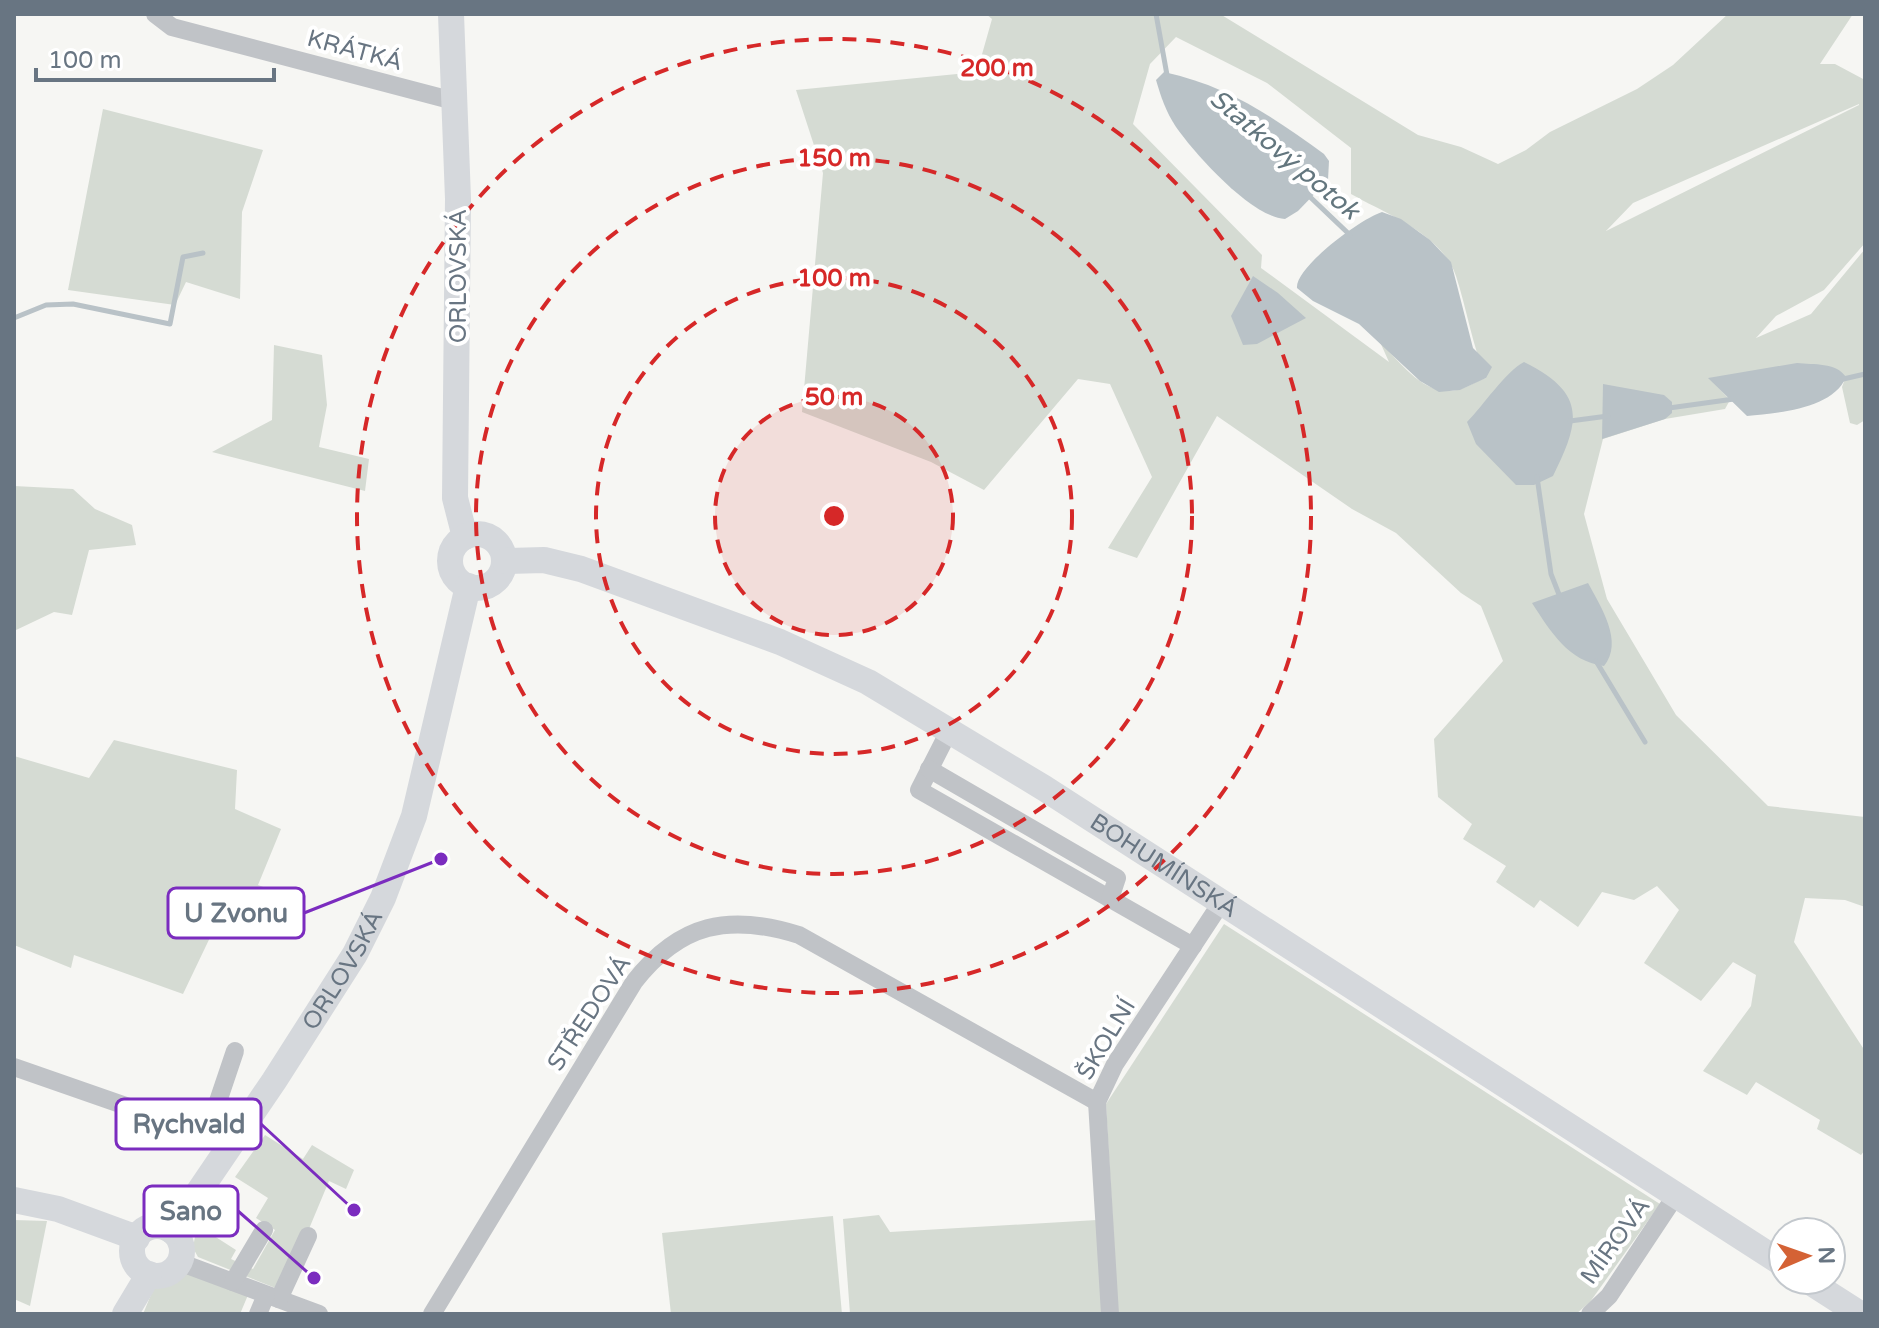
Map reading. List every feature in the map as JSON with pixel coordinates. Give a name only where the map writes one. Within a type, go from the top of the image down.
[{"type":"main road","name":"ORLOVSKÁ","points":[[451,14],[458,199],[455,498],[465,537]]},
{"type":"main road","points":[[474,534],[492,538],[505,561],[493,583],[468,586],[455,575],[451,558],[458,542],[474,534]]},
{"type":"main road","name":"BOHUMÍNSKÁ","points":[[505,561],[544,560],[581,569],[780,642],[868,682],[1044,788],[1767,1254]]},
{"type":"main road","name":"ORLOVSKÁ","points":[[172,1231],[235,1144],[355,954],[383,898],[414,816],[468,586]]},
{"type":"main road","points":[[14,1200],[58,1209],[137,1238]]},
{"type":"main road","points":[[150,1227],[172,1231],[181,1246],[179,1262],[170,1272],[149,1274],[134,1259],[137,1238],[150,1227]]},
{"type":"main road","points":[[125,1314],[149,1274]]},
{"type":"main road","points":[[1832,1296],[1860,1314]]},
{"type":"street","name":"KRÁTKÁ","points":[[155,14],[172,27],[454,101]]},
{"type":"street","points":[[949,731],[919,790],[1193,946]]},
{"type":"street","name":"ŠKOLNÍ","points":[[1110,1314],[1097,1102],[1115,1064],[1221,903]]},
{"type":"street","name":"STŘEDOVÁ","points":[[432,1314],[634,982],[653,957],[697,929],[761,923],[799,935],[1097,1102]]},
{"type":"street","points":[[207,1134],[235,1051]]},
{"type":"street","points":[[15,1071],[235,1144]]},
{"type":"street","name":"MÍROVÁ","points":[[1590,1314],[1609,1296],[1676,1195]]},
{"type":"street","points":[[233,1282],[264,1230]]},
{"type":"street","points":[[258,1314],[273,1297],[308,1236]]},
{"type":"street","points":[[179,1262],[310,1312]]},
{"type":"shaded area","points":[[986,14],[1220,14],[1418,135],[1461,147],[1498,164],[1526,150],[1550,132],[1637,89],[1673,65],[1728,14],[1853,14],[1820,64],[1835,64],[1865,80],[1865,243],[1824,290],[1776,316],[1756,338],[1811,314],[1865,249],[1865,420],[1857,425],[1850,423],[1842,387],[1846,376],[1709,378],[1730,400],[1725,409],[1665,419],[1603,439],[1584,514],[1607,599],[1676,715],[1768,806],[1865,817],[1865,907],[1845,900],[1805,898],[1794,942],[1865,1051],[1865,1150],[1861,1155],[1817,1129],[1820,1120],[1756,1082],[1747,1095],[1703,1071],[1751,1006],[1756,975],[1733,962],[1701,1001],[1644,963],[1679,910],[1657,886],[1634,900],[1602,892],[1578,927],[1540,900],[1534,908],[1496,882],[1506,866],[1463,839],[1472,824],[1438,797],[1434,739],[1503,661],[1481,606],[1461,593],[1396,533],[1352,509],[1217,416],[1137,558],[1108,548],[1152,477],[1110,384],[1078,379],[984,490],[931,462],[802,412],[823,173],[796,90],[977,72],[992,19]],"holes":[[[1176,37],[1267,83],[1351,148],[1351,194],[1426,237],[1449,261],[1486,378],[1457,390],[1434,388],[1414,376],[1380,342],[1389,362],[1261,268],[1262,255],[1133,124],[1150,64]],[[1859,105],[1606,231],[1633,203]]]},
{"type":"shaded area","points":[[103,109],[263,150],[242,212],[240,299],[186,282],[175,305],[68,290]]},
{"type":"shaded area","points":[[274,345],[322,355],[327,405],[319,447],[369,459],[365,491],[212,452],[272,420]]},
{"type":"shaded area","points":[[14,486],[73,489],[95,509],[132,525],[136,545],[89,550],[72,615],[54,612],[14,631]]},
{"type":"shaded area","points":[[114,740],[237,770],[235,809],[281,829],[258,885],[298,900],[291,916],[227,902],[183,994],[74,955],[71,968],[14,945],[14,756],[89,778]]},
{"type":"shaded area","points":[[1224,924],[1660,1204],[1590,1302],[1576,1314],[1118,1314],[1106,1104]]},
{"type":"shaded area","points":[[265,1135],[303,1159],[312,1145],[354,1170],[346,1189],[329,1181],[283,1291],[198,1257],[193,1248],[197,1225],[236,1250],[231,1259],[253,1269],[275,1230],[256,1218],[268,1198],[235,1177]]},
{"type":"shaded area","points":[[879,1215],[890,1232],[1097,1220],[1104,1314],[850,1314],[843,1219]]},
{"type":"shaded area","points":[[833,1216],[842,1314],[671,1314],[662,1233]]},
{"type":"shaded area","points":[[14,1220],[47,1221],[30,1306],[14,1299]]},
{"type":"shaded area","points":[[184,1271],[248,1295],[240,1314],[143,1314],[155,1285],[173,1280]]},
{"type":"water","points":[[1164,72],[1229,94],[1286,127],[1324,154],[1329,161],[1328,180],[1298,211],[1285,219],[1256,208],[1210,167],[1176,127],[1156,80]]},
{"type":"water","points":[[1382,212],[1401,219],[1430,240],[1451,262],[1473,348],[1492,367],[1486,378],[1460,390],[1439,392],[1420,381],[1359,324],[1313,301],[1297,288],[1299,279],[1318,256],[1346,233]]},
{"type":"water","points":[[1253,276],[1306,318],[1257,344],[1243,345],[1231,316]]},
{"type":"water","points":[[1524,362],[1559,385],[1568,397],[1572,410],[1569,439],[1553,476],[1534,485],[1516,485],[1476,444],[1467,422],[1502,381]]},
{"type":"water","points":[[1797,363],[1831,367],[1846,377],[1839,388],[1817,403],[1789,411],[1747,416],[1708,378]]},
{"type":"water","points":[[1603,384],[1664,395],[1672,402],[1672,413],[1665,419],[1602,439]]},
{"type":"water","points":[[1588,583],[1604,613],[1611,636],[1610,657],[1604,666],[1570,652],[1532,603]]},
{"type":"waterway","name":"Statkový potok","points":[[1156,14],[1167,75]]},
{"type":"waterway","name":"Statkový potok","points":[[1308,195],[1350,235]]},
{"type":"waterway","points":[[14,318],[46,305],[73,304],[170,324],[183,257],[203,253]]},
{"type":"waterway","points":[[1839,380],[1865,374]]},
{"type":"waterway","points":[[1669,408],[1734,399]]},
{"type":"waterway","points":[[1570,421],[1608,416]]},
{"type":"waterway","name":"Statkový potok","points":[[1537,477],[1551,574],[1560,597]]},
{"type":"waterway","name":"Statkový potok","points":[[1596,661],[1645,742]]},
{"type":"place","name":"U Zvonu","points":[[441,859]]},
{"type":"place","name":"Rychvald","points":[[354,1210]]},
{"type":"place","name":"Sano","points":[[314,1278]]}]
